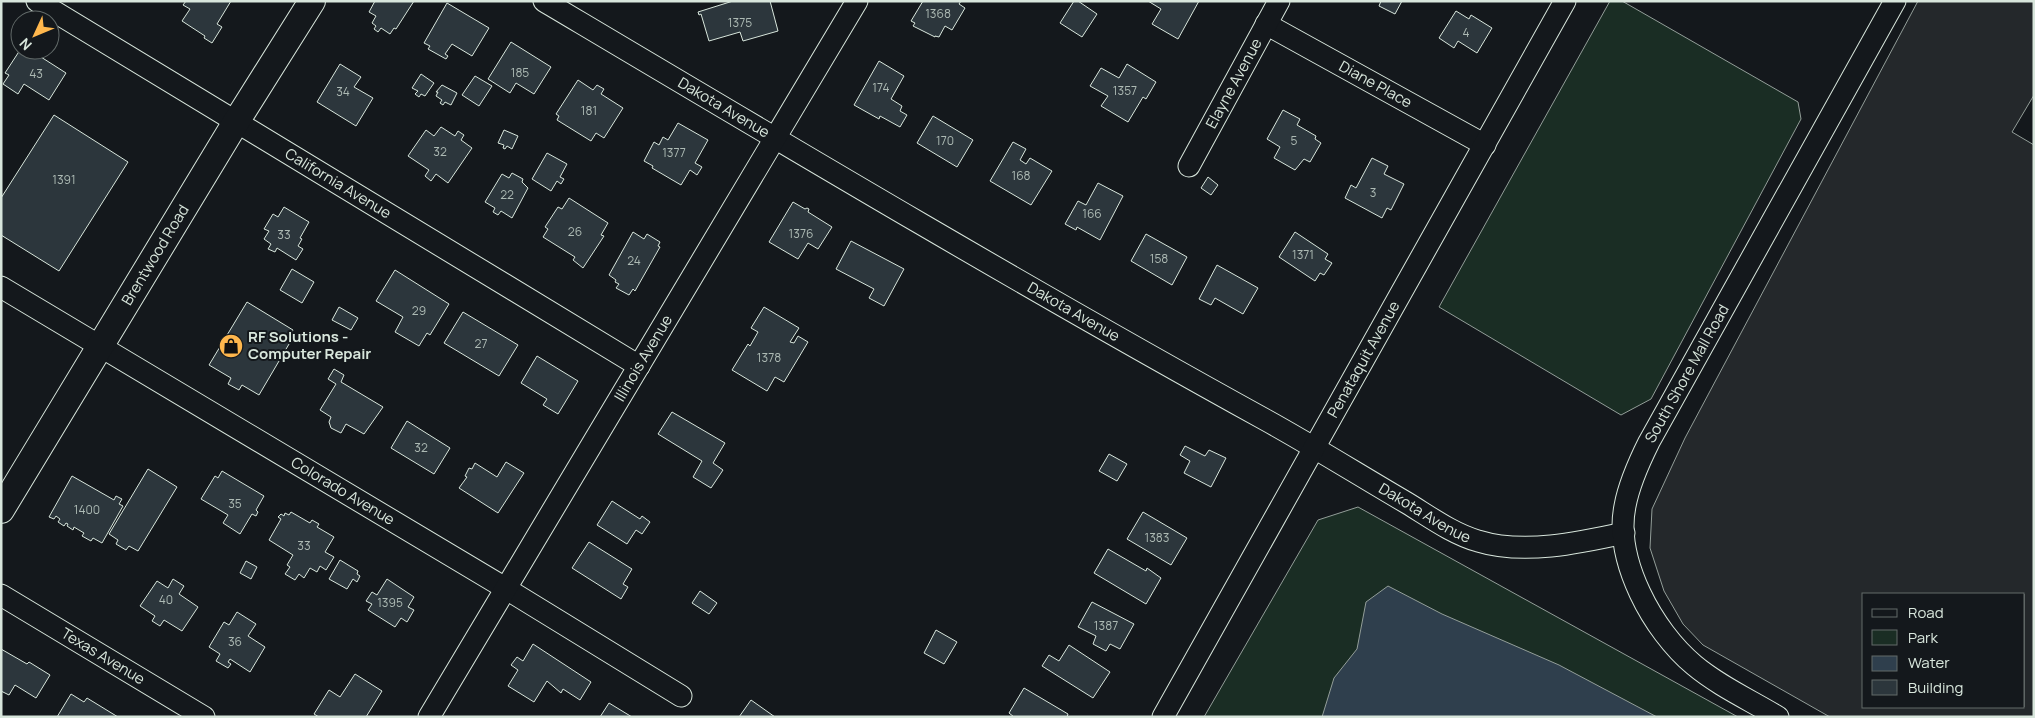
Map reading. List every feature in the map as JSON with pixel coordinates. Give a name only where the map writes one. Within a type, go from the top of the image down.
[{"type":"street","name":"California Avenue","points":[[37,1],[639,366]]},
{"type":"street","name":"Brentwood Road","points":[[1,510],[102,347],[236,122],[312,1]]},
{"type":"street","name":"Dakota Avenue","points":[[544,1],[776,139],[1198,383],[1316,448],[1453,531],[1479,542],[1512,546],[1557,546],[1624,534]]},
{"type":"street","name":"Illinois Avenue","points":[[429,717],[858,1]]},
{"type":"street","name":"Elayne Avenue","points":[[1189,166],[1279,1]]},
{"type":"street","name":"Penataquit Avenue","points":[[1163,717],[1316,448],[1565,1]]},
{"type":"street","name":"South Shore Mall Road","points":[[1778,717],[1694,665],[1666,637],[1648,608],[1636,581],[1627,553],[1624,534],[1625,507],[1643,454],[1895,1]]},
{"type":"street","name":"Diane Place","points":[[1266,24],[1485,145]]},
{"type":"street","name":"Colorado Avenue","points":[[1,287],[505,588],[681,696]]},
{"type":"street","name":"Texas Avenue","points":[[1,595],[204,717]]},
{"type":"green space","points":[[1610,1],[1622,1],[1798,102],[1801,119],[1651,399],[1621,415],[1439,307]]},
{"type":"green space","points":[[1358,507],[1738,717],[1204,717],[1318,520]]},
{"type":"shaded area","points":[[1918,1],[2034,1],[2034,95],[2012,132],[2034,145],[2034,717],[1830,717],[1703,645],[1683,624],[1664,591],[1650,548],[1652,509],[1685,438]]},
{"type":"water","points":[[1388,586],[1442,614],[1559,665],[1657,717],[1322,717],[1334,678],[1357,649],[1366,602]]},
{"type":"building","points":[[186,1],[231,1],[217,24],[222,27],[212,43],[204,38],[205,36],[182,21],[190,9],[183,5]]},
{"type":"building","points":[[375,1],[414,1],[396,29],[394,28],[390,34],[381,28],[378,32],[374,29],[376,26],[372,23],[376,16],[369,12]]},
{"type":"building","points":[[733,1],[770,1],[778,31],[743,41],[740,32],[709,41],[701,14],[699,15],[698,12]]},
{"type":"building","points":[[923,1],[961,1],[959,4],[965,8],[952,30],[945,26],[939,37],[935,37],[913,26],[915,23],[911,21]]},
{"type":"building","points":[[1074,1],[1078,1],[1097,14],[1082,37],[1060,23]]},
{"type":"building","points":[[1148,1],[1199,1],[1178,39],[1152,24],[1161,9]]},
{"type":"building","points":[[1381,1],[1402,1],[1395,14],[1379,6]]},
{"type":"building","points":[[447,3],[489,28],[472,56],[452,44],[445,54],[448,56],[446,59],[428,49],[430,46],[424,43]]},
{"type":"building","points":[[1456,11],[1469,19],[1471,15],[1492,28],[1477,53],[1458,41],[1454,48],[1439,38]]},
{"type":"building","points":[[511,42],[551,67],[534,94],[516,83],[510,93],[488,79]]},
{"type":"building","points":[[13,60],[46,60],[66,73],[49,100],[24,84],[18,94],[3,84],[9,75],[5,73]]},
{"type":"building","points":[[879,61],[904,76],[891,99],[902,106],[900,111],[907,115],[900,127],[880,116],[879,119],[854,105]]},
{"type":"building","points":[[340,64],[361,77],[354,87],[373,98],[356,126],[317,102]]},
{"type":"building","points":[[1127,64],[1156,82],[1146,99],[1143,97],[1128,122],[1101,106],[1108,96],[1090,86],[1101,68],[1119,78]]},
{"type":"building","points":[[421,74],[434,83],[425,96],[421,94],[419,97],[415,94],[418,91],[412,88]]},
{"type":"building","points":[[475,76],[492,86],[479,106],[462,95]]},
{"type":"building","points":[[578,80],[593,90],[597,85],[604,89],[601,94],[623,108],[604,138],[596,133],[591,141],[557,120],[559,116],[556,114]]},
{"type":"building","points":[[442,85],[457,93],[451,105],[445,102],[443,105],[440,103],[442,100],[436,96],[438,92],[436,92]]},
{"type":"building","points":[[1283,110],[1300,119],[1297,125],[1316,136],[1315,139],[1321,143],[1310,162],[1304,159],[1295,170],[1274,158],[1280,147],[1267,139]]},
{"type":"building","points":[[54,115],[128,162],[59,271],[1,235],[1,198]]},
{"type":"building","points":[[933,116],[973,140],[957,167],[917,143]]},
{"type":"building","points":[[678,123],[708,140],[695,163],[702,167],[697,175],[690,170],[681,185],[652,168],[653,166],[644,161],[654,142],[659,145],[663,137],[668,140]]},
{"type":"building","points":[[441,127],[455,136],[458,131],[464,135],[461,140],[472,148],[448,183],[436,174],[431,181],[425,176],[429,170],[408,156],[426,130],[434,136]]},
{"type":"building","points":[[504,130],[518,136],[512,149],[507,146],[505,149],[503,148],[504,145],[498,143]]},
{"type":"building","points":[[1013,142],[1026,149],[1020,160],[1026,164],[1030,158],[1052,171],[1031,205],[990,181]]},
{"type":"building","points":[[547,153],[567,164],[560,177],[564,179],[561,184],[557,181],[551,191],[532,179]]},
{"type":"building","points":[[1372,158],[1388,166],[1384,174],[1404,184],[1391,210],[1387,208],[1382,218],[1345,198],[1351,185],[1356,188]]},
{"type":"building","points":[[512,173],[523,179],[522,182],[528,188],[512,218],[501,211],[498,215],[493,212],[495,208],[485,202],[502,174],[509,178]]},
{"type":"building","points":[[1208,177],[1218,185],[1211,195],[1201,188]]},
{"type":"building","points":[[1098,183],[1123,196],[1100,240],[1077,227],[1076,230],[1065,224],[1078,201],[1086,205]]},
{"type":"building","points":[[569,198],[608,223],[601,235],[604,236],[583,268],[573,260],[575,257],[543,237],[548,229],[545,227],[558,207],[562,209]]},
{"type":"building","points":[[793,202],[805,209],[809,209],[808,212],[832,227],[818,249],[808,243],[798,259],[769,242]]},
{"type":"building","points":[[284,207],[309,222],[300,238],[302,239],[298,246],[303,249],[296,260],[277,248],[275,252],[268,249],[271,244],[264,239],[269,231],[264,229],[273,214],[278,217]]},
{"type":"building","points":[[633,232],[644,239],[647,234],[660,242],[658,246],[660,247],[635,291],[633,289],[629,295],[616,288],[619,284],[609,275]]},
{"type":"building","points":[[1295,232],[1328,254],[1325,259],[1332,263],[1324,275],[1320,273],[1315,281],[1279,257]]},
{"type":"building","points":[[1146,234],[1187,257],[1172,285],[1131,261]]},
{"type":"building","points":[[851,241],[904,269],[884,306],[869,298],[874,289],[836,269]]},
{"type":"building","points":[[1217,265],[1258,288],[1243,314],[1215,298],[1211,305],[1199,299]]},
{"type":"building","points":[[292,269],[314,282],[302,303],[280,290]]},
{"type":"building","points":[[395,270],[449,304],[430,335],[427,333],[419,346],[395,332],[403,317],[376,301]]},
{"type":"building","points":[[247,302],[293,330],[289,337],[292,339],[259,395],[242,385],[239,390],[228,384],[231,378],[209,365]]},
{"type":"building","points":[[339,307],[358,318],[351,330],[332,320]]},
{"type":"building","points":[[764,307],[799,328],[790,342],[794,343],[798,336],[808,342],[784,382],[775,377],[767,391],[732,370],[758,332],[751,328]]},
{"type":"building","points":[[463,312],[518,345],[499,376],[444,343]]},
{"type":"building","points":[[537,356],[578,381],[558,414],[543,405],[547,399],[521,383]]},
{"type":"building","points":[[334,369],[344,375],[341,382],[383,407],[364,434],[346,424],[341,433],[331,428],[329,422],[331,417],[320,410],[336,384],[328,379]]},
{"type":"building","points":[[672,412],[725,443],[713,463],[723,470],[711,488],[693,477],[702,461],[658,434]]},
{"type":"building","points":[[407,421],[450,448],[434,474],[391,448]]},
{"type":"building","points":[[1185,446],[1205,456],[1209,450],[1226,458],[1211,487],[1184,473],[1190,461],[1180,455]]},
{"type":"building","points":[[1109,454],[1127,464],[1117,481],[1099,471]]},
{"type":"building","points":[[506,462],[524,473],[498,513],[459,488],[467,477],[465,476],[469,468],[472,469],[475,463],[497,477]]},
{"type":"building","points":[[148,469],[177,487],[138,551],[129,546],[126,550],[116,544],[118,540],[109,534]]},
{"type":"building","points":[[222,471],[264,496],[256,510],[258,512],[256,516],[252,514],[240,534],[223,523],[228,515],[201,499],[215,476],[218,478]]},
{"type":"building","points":[[72,476],[114,500],[116,496],[122,499],[119,504],[123,506],[102,543],[93,538],[91,541],[82,536],[84,533],[74,527],[73,530],[66,523],[64,526],[58,522],[60,519],[56,516],[54,519],[49,517]]},
{"type":"building","points":[[612,501],[640,519],[642,516],[650,522],[642,534],[636,530],[627,544],[597,525]]},
{"type":"building","points":[[291,512],[310,523],[312,520],[319,524],[317,527],[334,537],[325,552],[334,557],[326,570],[320,566],[317,572],[310,568],[304,578],[299,574],[295,580],[285,574],[290,567],[287,565],[293,555],[269,540],[281,519],[278,517],[281,514],[284,516],[285,513],[289,515]]},
{"type":"building","points":[[1143,512],[1187,538],[1171,565],[1127,539]]},
{"type":"building","points":[[589,542],[632,569],[623,584],[628,587],[621,599],[572,568]]},
{"type":"building","points":[[1108,549],[1146,571],[1147,568],[1161,578],[1146,604],[1094,573]]},
{"type":"building","points":[[340,560],[358,571],[357,574],[360,576],[357,582],[353,579],[347,589],[329,579]]},
{"type":"building","points":[[246,561],[257,567],[251,579],[240,573]]},
{"type":"building","points":[[173,579],[184,586],[179,594],[198,607],[182,631],[164,620],[160,626],[152,621],[155,616],[140,606],[157,581],[168,588]]},
{"type":"building","points":[[387,579],[414,597],[408,607],[414,610],[407,622],[401,618],[395,627],[368,610],[372,604],[366,601],[372,592],[377,595]]},
{"type":"building","points":[[700,591],[717,603],[709,614],[692,603]]},
{"type":"building","points":[[1092,602],[1134,624],[1120,649],[1110,644],[1106,651],[1093,644],[1096,636],[1078,627]]},
{"type":"building","points":[[237,612],[256,624],[248,636],[265,647],[250,672],[230,659],[228,662],[231,664],[228,668],[216,661],[220,654],[209,647],[224,622],[229,625]]},
{"type":"building","points":[[936,630],[957,642],[944,664],[924,653]]},
{"type":"building","points":[[533,644],[591,682],[580,700],[563,689],[561,693],[547,681],[534,702],[508,686],[518,670],[511,665],[517,657],[523,661]]},
{"type":"building","points":[[1069,645],[1110,672],[1093,698],[1042,666],[1049,655],[1059,661]]},
{"type":"building","points":[[1,649],[27,664],[29,662],[50,675],[36,698],[15,685],[9,695],[1,691]]},
{"type":"building","points":[[355,674],[382,691],[366,717],[319,717],[314,714],[329,690],[340,697]]},
{"type":"building","points":[[1024,688],[1068,714],[1067,717],[1014,717],[1009,713]]},
{"type":"building","points":[[71,694],[84,702],[87,698],[118,717],[57,717]]},
{"type":"building","points":[[751,700],[775,717],[739,717]]},
{"type":"building","points":[[609,703],[632,717],[600,717]]},
{"type":"place","name":"RF Solutions - Computer Repair","points":[[231,346]]}]
